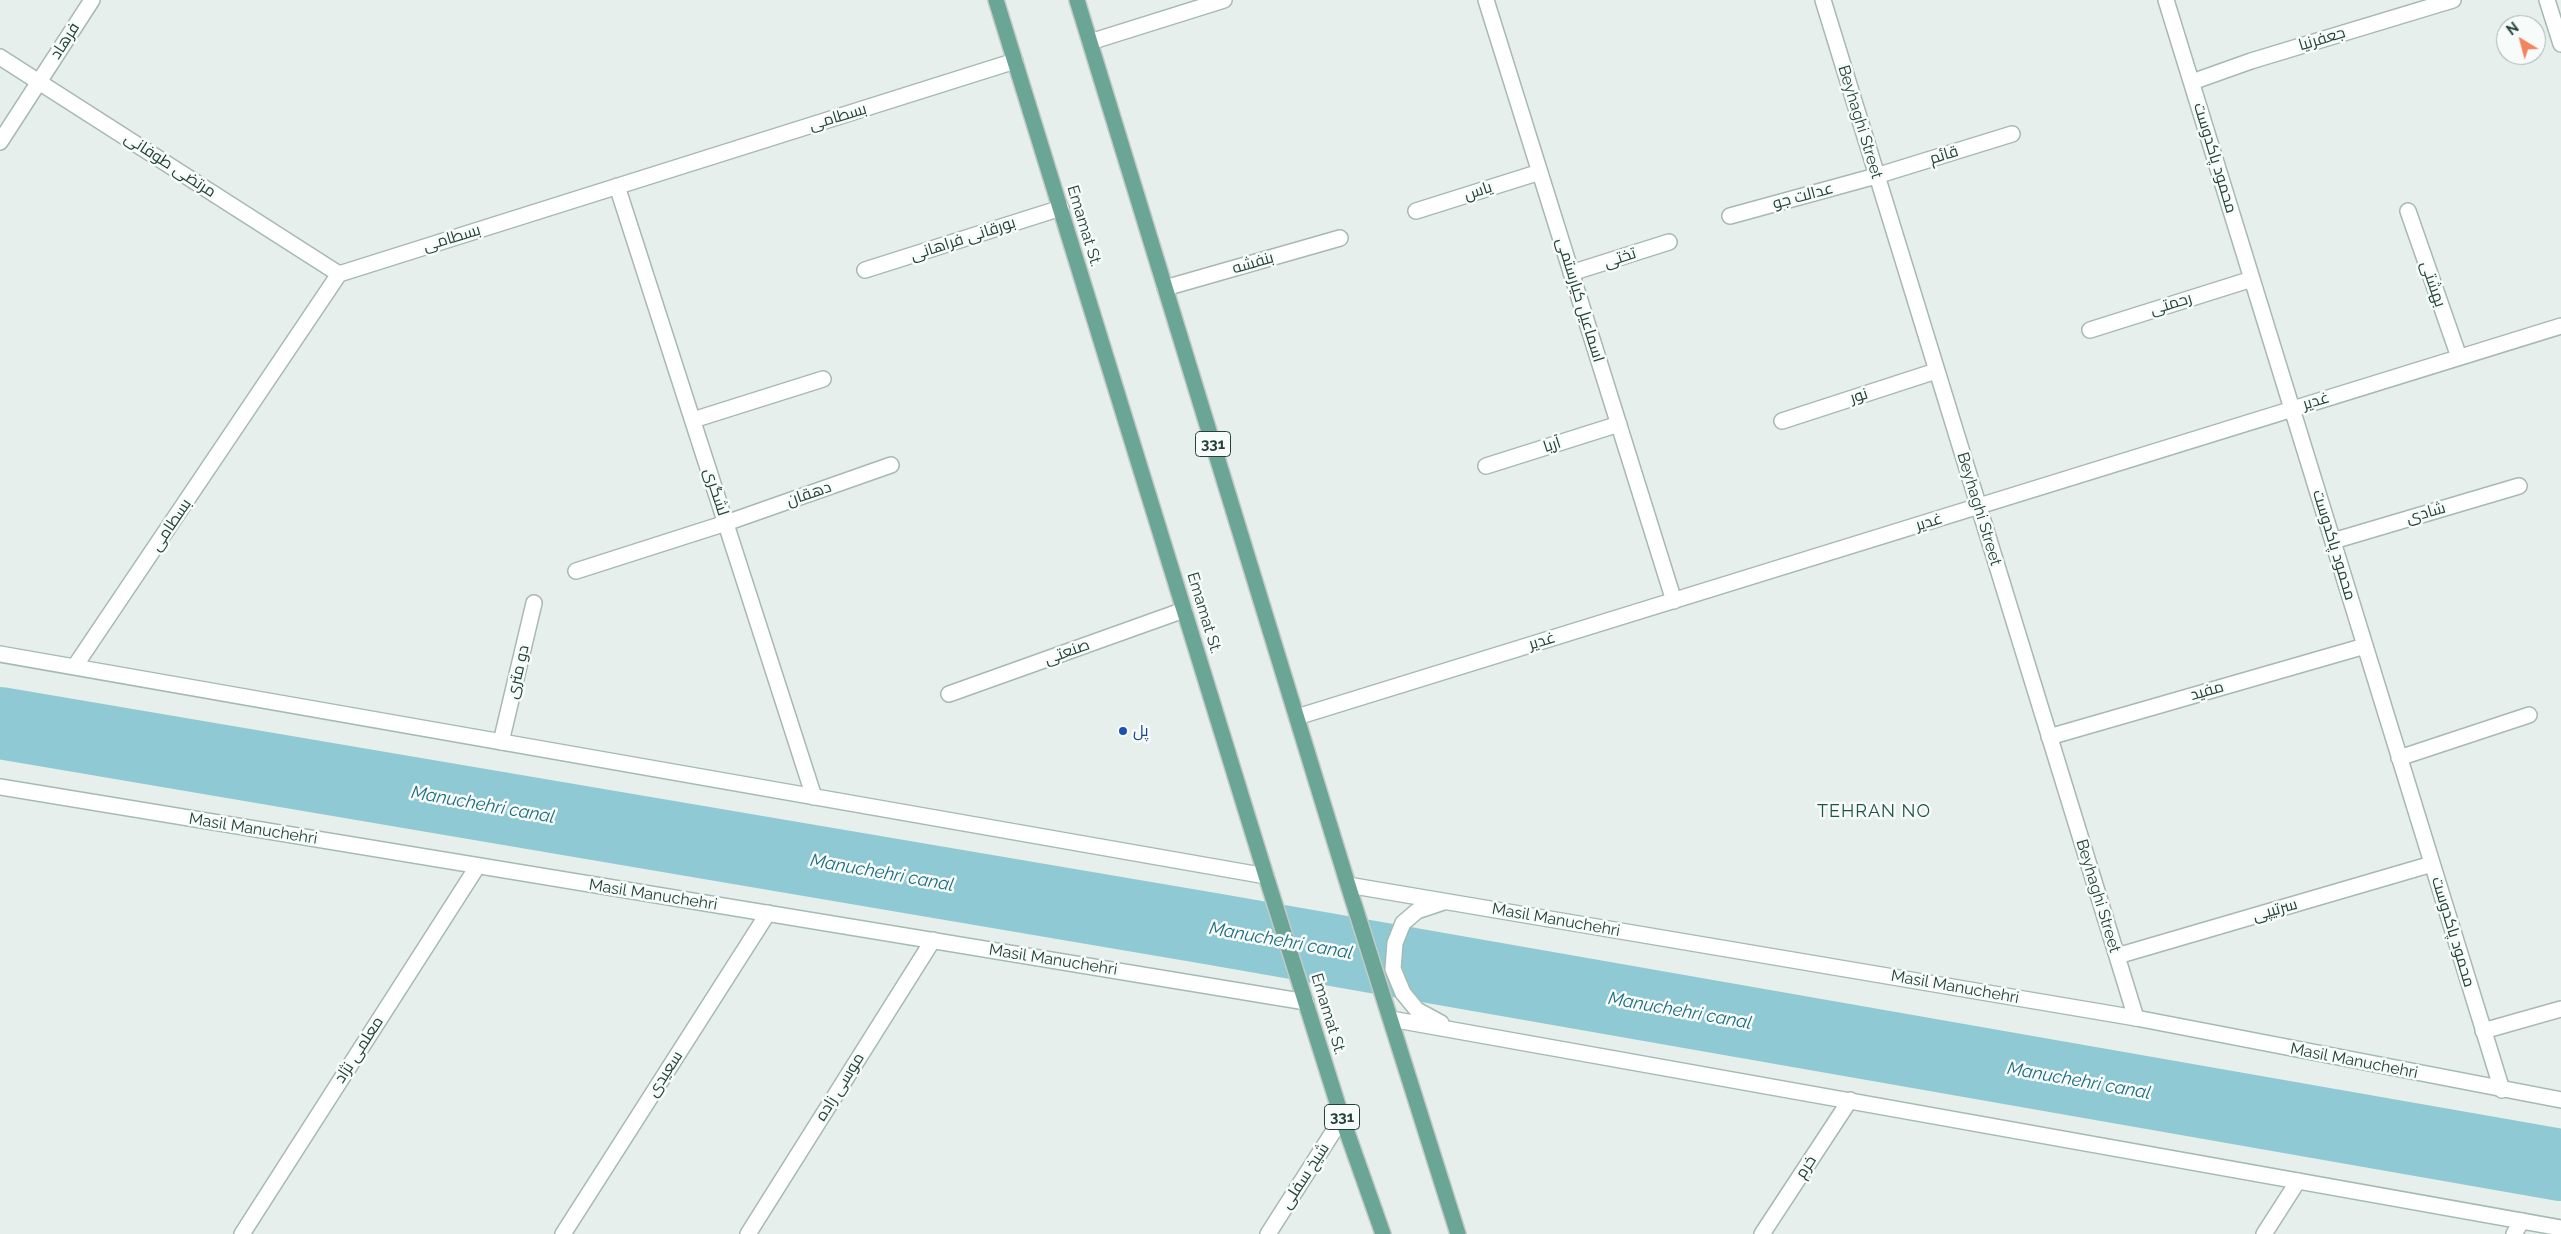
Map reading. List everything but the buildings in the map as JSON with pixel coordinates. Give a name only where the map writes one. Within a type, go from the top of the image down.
[{"type":"main road","name":"Emamat St.","points":[[996,0],[1342,1118],[1383,1234]]},
{"type":"main road","name":"331","points":[[1077,0],[1349,887],[1458,1234]]},
{"type":"street","name":"فرهاد","points":[[0,142],[92,0]]},
{"type":"street","points":[[1090,42],[1224,0]]},
{"type":"street","name":"اسماعیل کیارستمی","points":[[1486,0],[1674,600]]},
{"type":"street","name":"Beyhaghi Street","points":[[1823,0],[2136,1018]]},
{"type":"street","name":"محمود پاکدوست","points":[[2166,0],[2502,1090]]},
{"type":"street","name":"جعفرنیا","points":[[2192,82],[2251,61],[2452,0]]},
{"type":"street","points":[[2547,0],[2561,44]]},
{"type":"street","name":"مرتضی طوفانی","points":[[0,57],[339,274]]},
{"type":"street","name":"بسطامی","points":[[75,666],[339,274],[1016,61]]},
{"type":"street","name":"قائم","points":[[1876,176],[2012,134]]},
{"type":"street","name":"یاس","points":[[1416,211],[1540,172]]},
{"type":"street","name":"عدالت جو","points":[[1730,216],[1876,176]]},
{"type":"street","name":"لشگری","points":[[617,186],[814,797]]},
{"type":"street","name":"بورقانی فراهانی","points":[[866,270],[1061,208]]},
{"type":"street","name":"بهشتی","points":[[2408,211],[2459,357]]},
{"type":"street","name":"بنفشه","points":[[1165,288],[1340,238]]},
{"type":"street","name":"تختی","points":[[1571,273],[1669,242]]},
{"type":"street","name":"رحمتی","points":[[2090,330],[2252,279]]},
{"type":"street","name":"غدیر","points":[[1297,717],[2561,326]]},
{"type":"street","name":"نور","points":[[1782,421],[1936,371]]},
{"type":"street","points":[[693,420],[823,379]]},
{"type":"street","name":"آریا","points":[[1486,466],[1619,424]]},
{"type":"street","name":"دهقان","points":[[576,571],[726,523],[891,465]]},
{"type":"street","name":"شادی","points":[[2332,541],[2519,486]]},
{"type":"street","name":"دو متری","points":[[501,742],[534,603]]},
{"type":"street","name":"صنعتی","points":[[949,694],[1184,610]]},
{"type":"street","name":"مفید","points":[[2049,737],[2365,646]]},
{"type":"street","points":[[0,654],[1267,878]]},
{"type":"street","points":[[2399,758],[2528,715]]},
{"type":"street","name":"Masil Manuchehri","points":[[0,787],[477,867],[1306,1000]]},
{"type":"street","name":"سرتیپی","points":[[2117,956],[2432,864]]},
{"type":"street","name":"معلمی نژاد","points":[[242,1234],[477,867]]},
{"type":"street","name":"Masil Manuchehri","points":[[1349,887],[1446,901],[2136,1018],[2561,1100]]},
{"type":"street","points":[[1446,901],[1417,911],[1403,923],[1395,944],[1393,968],[1403,993],[1417,1010],[1452,1030]]},
{"type":"street","name":"سعیدی","points":[[562,1234],[768,914]]},
{"type":"street","name":"موسی زاده","points":[[748,1234],[933,940]]},
{"type":"street","points":[[2484,1031],[2561,1009]]},
{"type":"street","points":[[1390,1017],[1452,1030],[2561,1228]]},
{"type":"street","name":"خرم","points":[[1762,1234],[1850,1100]]},
{"type":"street","name":"شیخ سفلی","points":[[1268,1234],[1342,1118]]},
{"type":"street","points":[[2264,1234],[2298,1181]]},
{"type":"street","points":[[2514,1234],[2522,1221]]},
{"type":"waterway","name":"Manuchehri canal","points":[[0,723],[1213,929],[2561,1165]]},
{"type":"place","name":"پل","points":[[1123,731]]},
{"type":"district","name":"TEHRAN NO","points":[[1874,812]]}]
